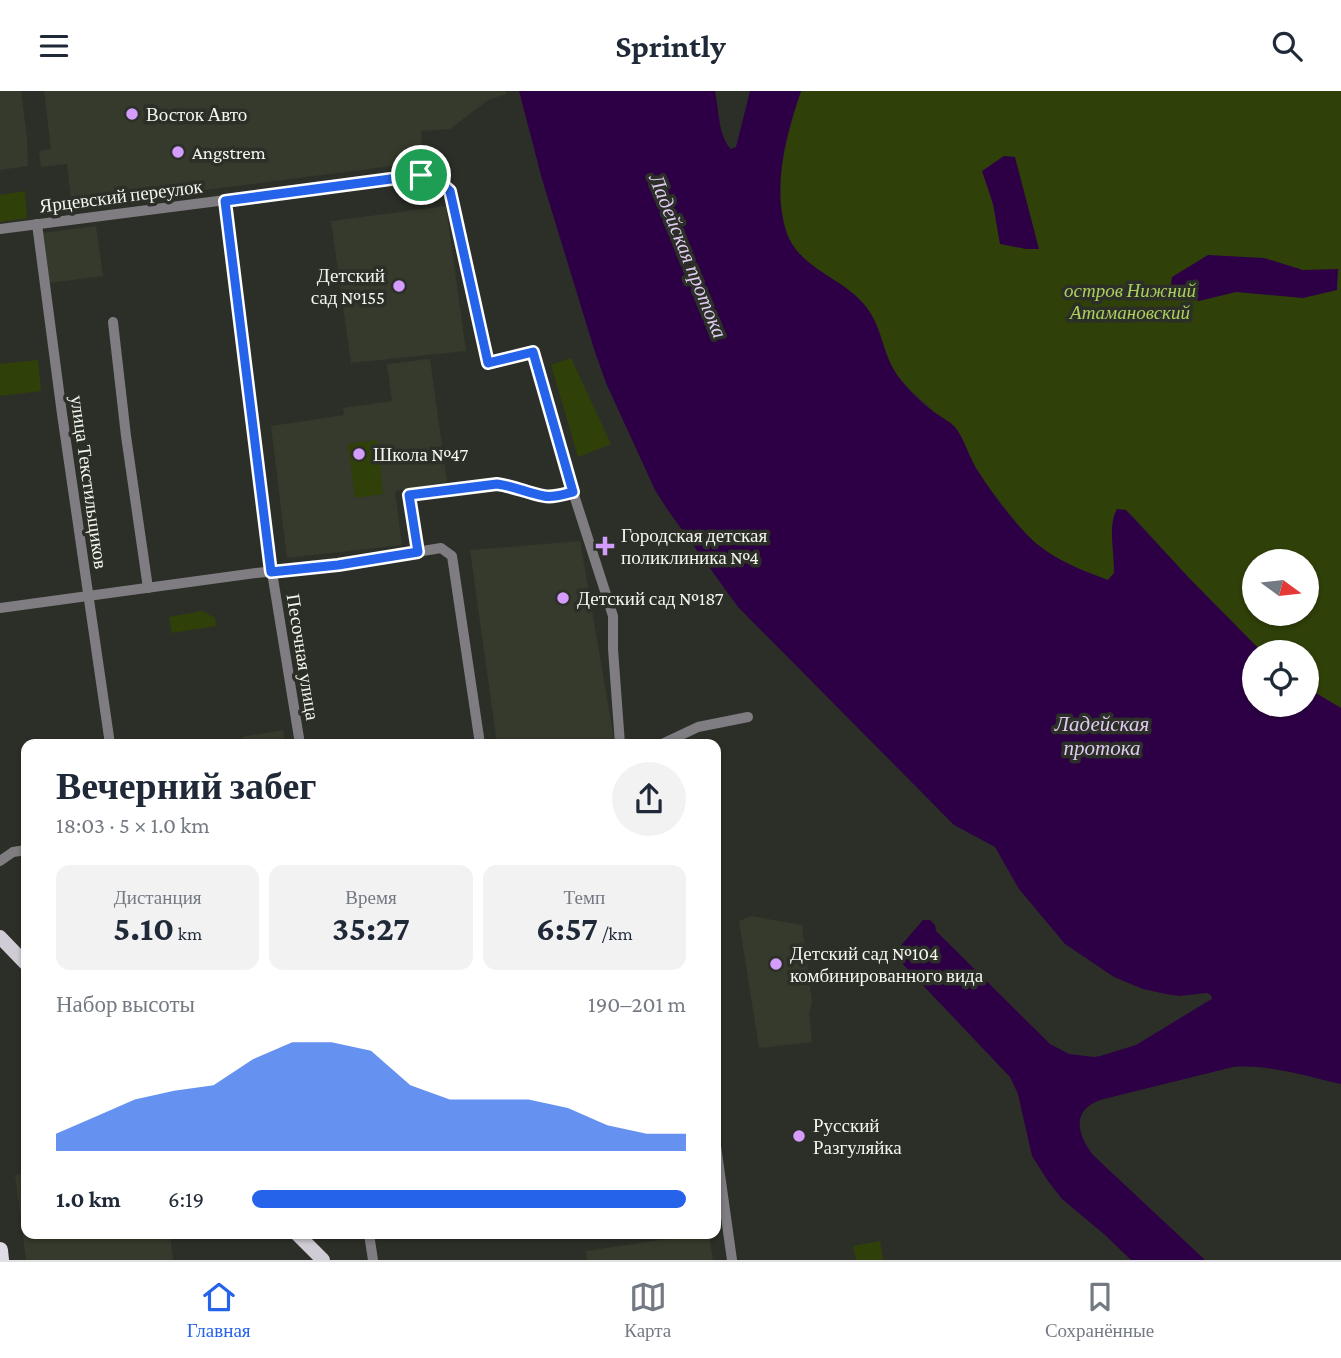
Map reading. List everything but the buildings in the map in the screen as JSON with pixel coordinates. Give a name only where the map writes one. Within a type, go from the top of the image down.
[{"type":"highway","points":[[0,1250],[1,1260]]},
{"type":"main road","points":[[0,937],[21,959]]},
{"type":"main road","points":[[302,1239],[323,1260]]},
{"type":"street","name":"Ярцевский переулок","points":[[0,229],[421,175],[441,183],[450,191],[488,363],[533,352],[573,492]]},
{"type":"street","name":"Песочная улица","points":[[225,201],[271,572],[299,739]]},
{"type":"street","name":"улица Текстильщиков","points":[[37,224],[109,739]]},
{"type":"street","points":[[113,322],[148,588]]},
{"type":"street","points":[[418,552],[409,495],[497,484],[545,496],[573,492],[613,616],[621,739]]},
{"type":"street","points":[[0,608],[256,573],[338,565],[441,548],[452,556],[479,739]]},
{"type":"street","points":[[673,739],[698,727],[748,717]]},
{"type":"street","points":[[0,861],[13,852],[21,851]]},
{"type":"street","points":[[721,1180],[733,1260]]},
{"type":"street","points":[[370,1239],[373,1260]]},
{"type":"shaded area","points":[[0,91],[21,91],[28,166],[0,170]]},
{"type":"shaded area","points":[[44,91],[506,91],[506,94],[488,100],[450,129],[421,131],[423,162],[72,207],[67,164],[41,167],[39,151],[51,149]]},
{"type":"shaded area","name":"Детский сад №155","points":[[446,206],[466,351],[351,363],[331,221]]},
{"type":"shaded area","points":[[96,226],[103,276],[49,283],[42,233]]},
{"type":"shaded area","name":"Школа №47","points":[[430,359],[447,482],[395,491],[402,545],[287,558],[271,426],[344,415],[343,408],[392,401],[387,364]]},
{"type":"shaded area","points":[[580,541],[614,739],[496,739],[470,550]]},
{"type":"shaded area","points":[[283,730],[284,739],[242,739]]},
{"type":"shaded area","name":"Детский сад №104 комбинированного вида","points":[[751,916],[802,925],[812,1003],[809,1013],[812,1042],[759,1048],[739,921]]},
{"type":"shaded area","points":[[21,1174],[21,1221],[15,1175]]},
{"type":"shaded area","points":[[23,1239],[171,1239],[173,1260],[26,1260]]},
{"type":"shaded area","points":[[667,1239],[710,1239],[713,1260],[587,1260],[586,1251]]},
{"type":"green space","name":"остров Нижний Атамановский","points":[[801,91],[1341,91],[1341,708],[1319,695],[1319,640],[1250,640],[1131,514],[1115,513],[1114,573],[1108,580],[1053,556],[1026,533],[987,485],[943,422],[897,375],[864,303],[811,265],[790,241],[780,196],[786,143]]},
{"type":"green space","points":[[25,191],[27,218],[0,222],[0,195]]},
{"type":"green space","points":[[571,358],[611,444],[578,457],[551,365]]},
{"type":"green space","points":[[38,360],[41,391],[0,396],[0,364]]},
{"type":"green space","points":[[377,440],[383,494],[355,498],[348,444]]},
{"type":"green space","points":[[202,611],[215,618],[216,626],[172,633],[169,617]]},
{"type":"green space","points":[[880,1241],[883,1260],[856,1260],[853,1246]]},
{"type":"water","name":"Ладейская протока","points":[[519,91],[715,91],[721,130],[731,149],[736,147],[750,91],[801,91],[786,143],[780,196],[786,231],[792,244],[811,264],[846,288],[866,307],[875,321],[898,376],[923,403],[955,427],[976,469],[1014,520],[1053,556],[1108,580],[1114,573],[1114,516],[1117,509],[1126,510],[1250,640],[1242,640],[1242,717],[1319,717],[1319,695],[1341,708],[1341,1084],[1274,1069],[1233,1067],[1100,1100],[1084,1110],[1081,1117],[1083,1139],[1093,1155],[1205,1260],[1131,1260],[1062,1199],[1032,1156],[1018,1094],[1010,1077],[898,959],[897,950],[923,920],[930,920],[936,931],[1050,1044],[1069,1054],[1094,1057],[1136,1045],[1212,999],[1211,995],[1207,993],[1179,996],[1143,989],[1114,977],[1065,944],[1019,889],[995,847],[954,825],[738,607],[655,490],[606,383],[542,179]]},
{"type":"water","points":[[1004,156],[1015,157],[1039,249],[1000,244],[993,204],[982,171]]},
{"type":"water","points":[[1208,255],[1264,258],[1303,270],[1338,269],[1337,290],[1303,298],[1236,292],[1199,301],[1170,292],[1172,277]]},
{"type":"place","name":"Восток Авто","points":[[132,114]]},
{"type":"place","name":"Angstrem","points":[[178,152]]},
{"type":"place","name":"Детский сад №155","points":[[399,286]]},
{"type":"place","name":"Школа №47","points":[[359,454]]},
{"type":"place","name":"Городская детская поликлиника №4","points":[[605,546]]},
{"type":"place","name":"Детский сад №187","points":[[563,598]]},
{"type":"place","name":"Детский сад №104 комбинированного вида","points":[[776,964]]},
{"type":"place","name":"Русский Разгуляйка","points":[[799,1136]]},
{"type":"route","points":[[421,175],[441,183],[450,191],[488,363],[533,352],[573,492],[545,496],[497,484],[409,495],[418,552],[271,572],[225,201],[421,175]]}]
